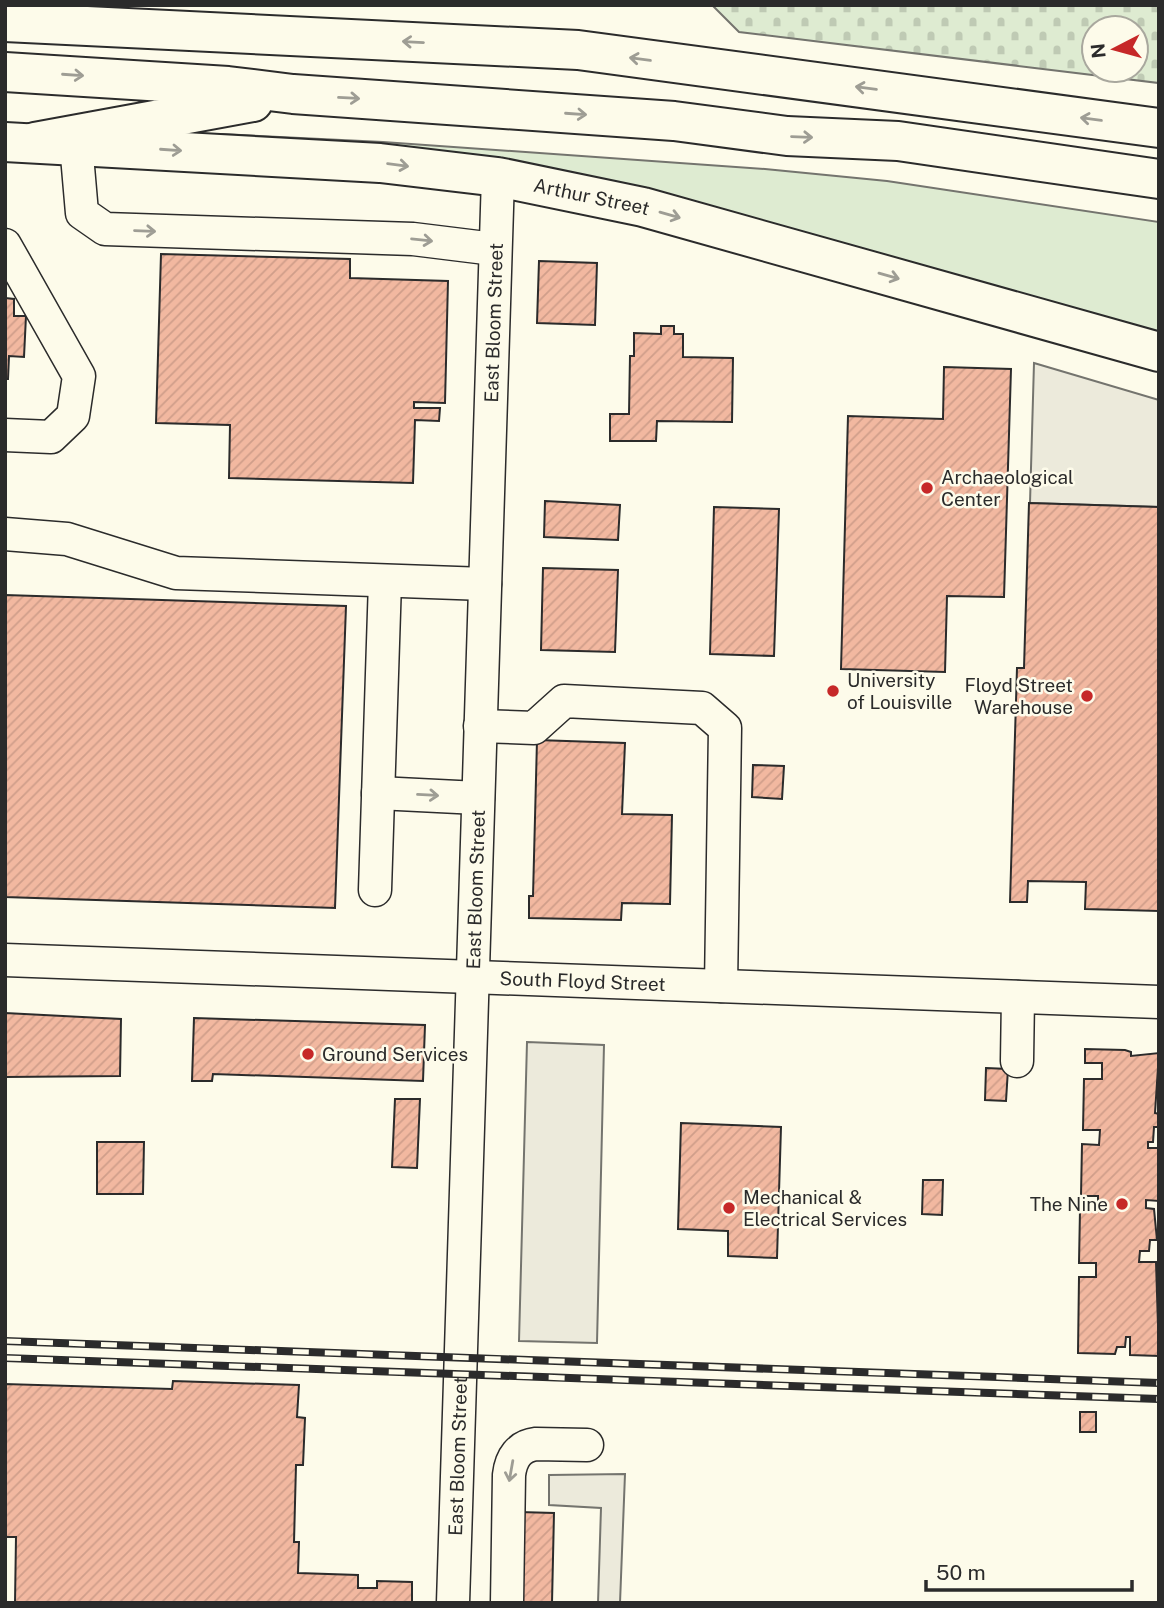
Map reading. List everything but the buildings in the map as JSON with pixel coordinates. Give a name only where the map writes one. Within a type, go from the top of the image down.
[{"type":"main road","points":[[5,22],[579,50],[1159,128]]},
{"type":"main road","points":[[5,72],[215,85],[293,94],[674,121],[787,136],[898,141],[1159,179]]},
{"type":"main road","points":[[20,142],[293,94]]},
{"type":"main road","name":"Arthur Street","points":[[20,142],[380,163],[498,177],[643,207],[1159,352]]},
{"type":"street","points":[[76,144],[82,213],[105,229],[413,239],[494,249]]},
{"type":"street","name":"East Bloom Street","points":[[453,1603],[498,177]]},
{"type":"street","points":[[5,246],[15,283],[79,376],[73,416],[51,437],[5,435]]},
{"type":"street","points":[[5,534],[66,539],[176,573],[485,584]]},
{"type":"street","points":[[375,890],[385,581]]},
{"type":"street","points":[[480,726],[534,729],[564,701],[702,708],[725,728],[720,986]]},
{"type":"street","points":[[378,793],[478,797]]},
{"type":"street","name":"South Floyd Street","points":[[5,960],[1159,1002]]},
{"type":"street","points":[[1017,1061],[1018,998]]},
{"type":"street","points":[[507,1603],[509,1475],[514,1456],[528,1445],[587,1445]]},
{"type":"green space","points":[[712,5],[1159,5],[1159,83],[1150,82],[1150,14],[1080,14],[1080,73],[739,32]]},
{"type":"green space","points":[[221,134],[383,142],[765,169],[887,181],[1159,222],[1159,339],[822,243],[154,137]]},
{"type":"shaded area","points":[[1034,363],[1159,400],[1159,507],[1030,503]]},
{"type":"shaded area","points":[[527,1042],[604,1045],[597,1343],[519,1341]]},
{"type":"shaded area","points":[[625,1474],[620,1603],[598,1603],[601,1508],[549,1505],[549,1475]]},
{"type":"railway","points":[[5,1341],[1159,1383]]},
{"type":"railway","points":[[5,1358],[1159,1399]]},
{"type":"place","name":"Archaeological Center","points":[[927,488]]},
{"type":"place","name":"University of Louisville","points":[[833,691]]},
{"type":"place","name":"Floyd Street Warehouse","points":[[1087,696]]},
{"type":"place","name":"Ground Services","points":[[308,1054]]},
{"type":"place","name":"The Nine","points":[[1122,1204]]},
{"type":"place","name":"Mechanical & Electrical Services","points":[[729,1208]]}]
